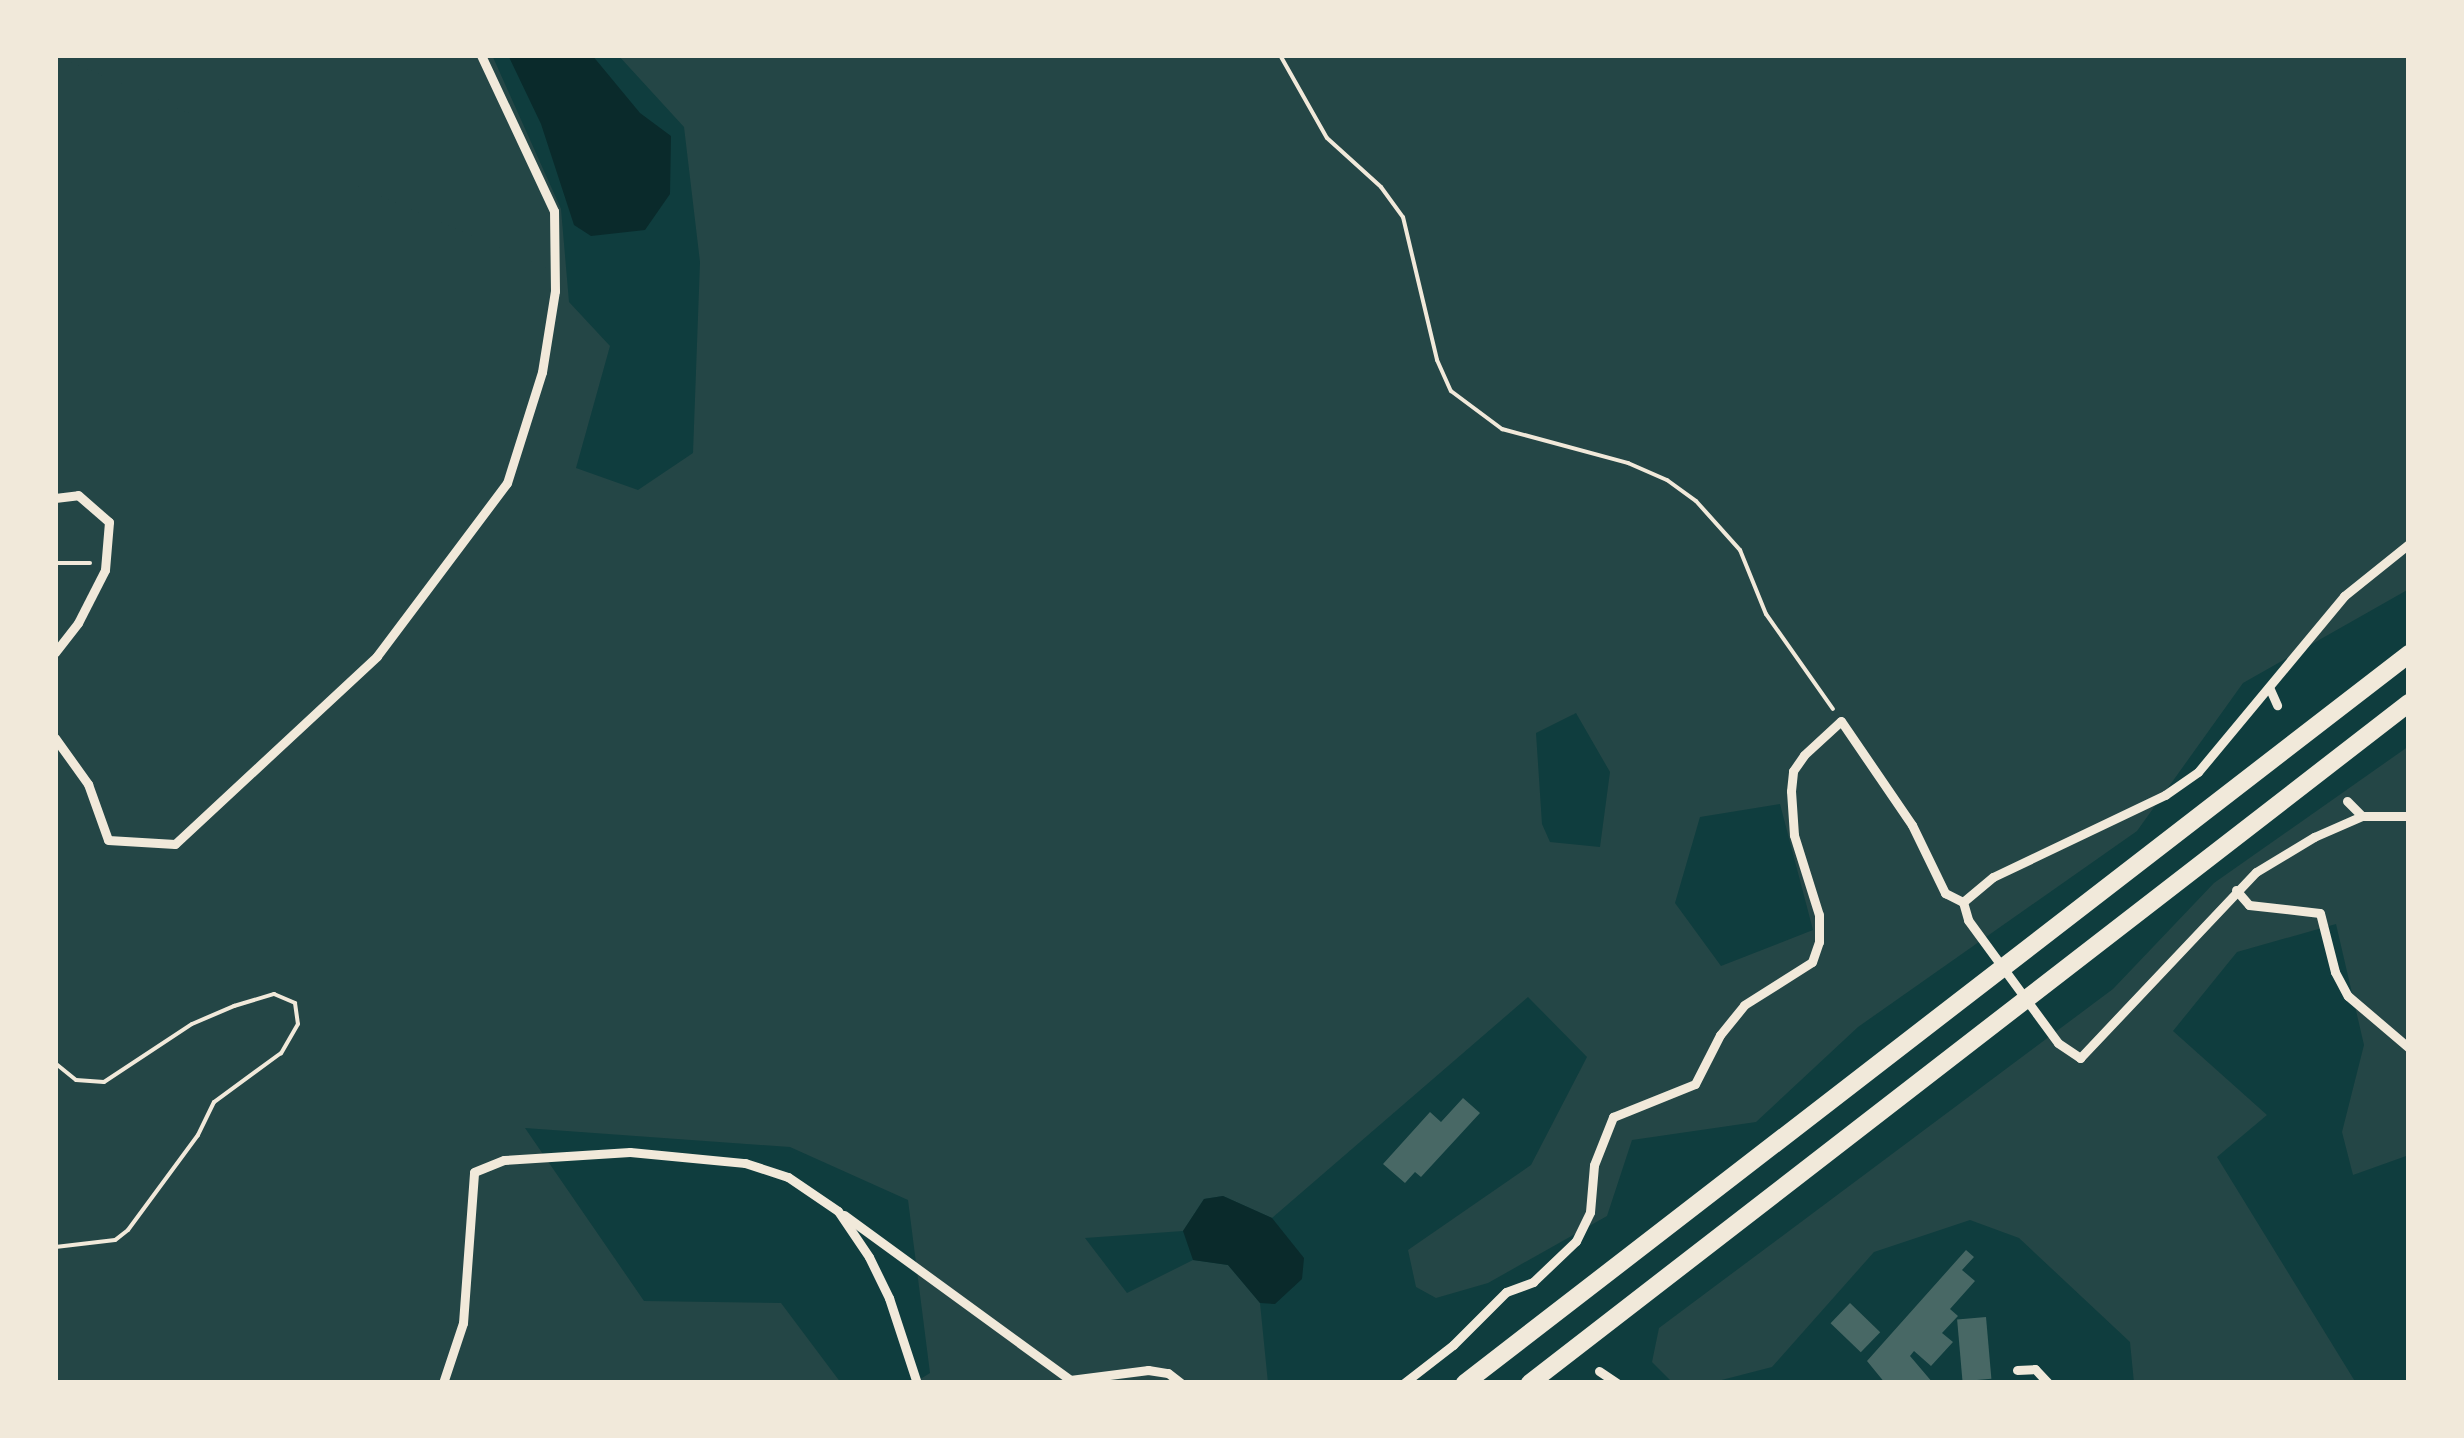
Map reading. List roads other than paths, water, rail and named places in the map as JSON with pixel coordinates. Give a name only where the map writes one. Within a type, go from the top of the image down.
[{"type":"highway","points":[[1465,1383],[2409,654]]},
{"type":"highway","points":[[1530,1383],[2409,703]]},
{"type":"street","points":[[55,738],[88,784],[108,840],[175,844],[377,656],[507,483],[545,356],[555,292],[554,210],[481,55]]},
{"type":"street","points":[[55,498],[78,495],[109,522],[106,564],[78,623],[55,652]]},
{"type":"street","points":[[1963,902],[1993,876],[2165,795],[2198,772],[2344,596],[2409,544]]},
{"type":"street","points":[[2269,686],[2277,705]]},
{"type":"street","points":[[1404,1383],[1453,1345],[1506,1292],[1533,1282],[1576,1241],[1590,1212],[1594,1166],[1614,1117],[1695,1084],[1720,1034],[1744,1005],[1812,962],[1819,942],[1819,915],[1794,835],[1790,791],[1793,771],[1804,755],[1841,720],[1912,825],[1945,893],[1963,902],[1968,920],[2058,1044],[2080,1058],[2256,872],[2314,836],[2339,829],[2362,816],[2409,816]]},
{"type":"street","points":[[2346,800],[2362,816]]},
{"type":"street","points":[[2236,890],[2248,905],[2320,914],[2335,972],[2348,996],[2409,1048]]},
{"type":"street","points":[[443,1383],[463,1322],[474,1172],[484,1164],[630,1152],[699,1155],[745,1163],[788,1177],[1070,1380],[1148,1370],[1168,1373],[1181,1383]]},
{"type":"street","points":[[838,1211],[869,1257],[890,1298],[917,1383]]},
{"type":"street","points":[[2017,1370],[2036,1369],[2048,1383]]},
{"type":"street","points":[[1599,1372],[1616,1383]]}]
